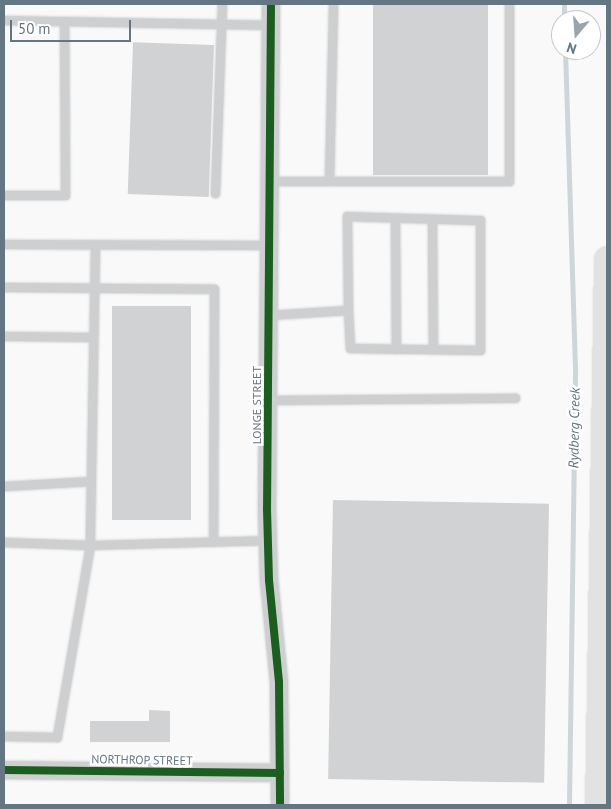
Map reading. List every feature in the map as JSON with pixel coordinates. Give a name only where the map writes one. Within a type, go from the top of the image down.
[{"type":"main road","points":[[598,805],[607,259]]},
{"type":"street","name":"LONGE STREET","points":[[272,4],[268,245],[268,540],[279,682],[280,805]]},
{"type":"street","name":"NORTHROP STREET","points":[[4,770],[280,773]]},
{"type":"lane","points":[[215,193],[222,4]]},
{"type":"lane","points":[[329,180],[333,4]]},
{"type":"lane","points":[[270,181],[509,181],[509,4]]},
{"type":"lane","points":[[4,20],[271,25]]},
{"type":"lane","points":[[4,195],[65,195],[64,21]]},
{"type":"lane","points":[[347,216],[432,219],[480,220],[480,350],[350,348],[347,216]]},
{"type":"lane","points":[[395,218],[396,349]]},
{"type":"lane","points":[[432,219],[433,349]]},
{"type":"lane","points":[[4,244],[95,246],[268,245]]},
{"type":"lane","points":[[4,736],[57,737],[90,545],[95,246]]},
{"type":"lane","points":[[4,287],[214,289],[212,541]]},
{"type":"lane","points":[[268,315],[348,310]]},
{"type":"lane","points":[[4,336],[93,337]]},
{"type":"lane","points":[[268,400],[515,398]]},
{"type":"lane","points":[[4,486],[91,481]]},
{"type":"lane","points":[[4,542],[90,545],[268,540]]},
{"type":"building","points":[[373,4],[488,4],[488,175],[373,175]]},
{"type":"building","points":[[133,42],[214,45],[209,197],[128,194]]},
{"type":"building","points":[[112,306],[191,306],[191,520],[112,520]]},
{"type":"building","points":[[333,500],[549,504],[544,783],[328,779]]},
{"type":"building","points":[[149,710],[170,711],[170,742],[90,742],[90,721],[149,721]]},
{"type":"waterway","name":"Rydberg Creek","points":[[564,4],[564,10]]},
{"type":"waterway","name":"Rydberg Creek","points":[[565,60],[575,374],[569,805]]},
{"type":"cycle path","points":[[271,4],[267,509],[269,580],[279,682],[280,805]]},
{"type":"cycle path","points":[[4,770],[280,773]]}]
